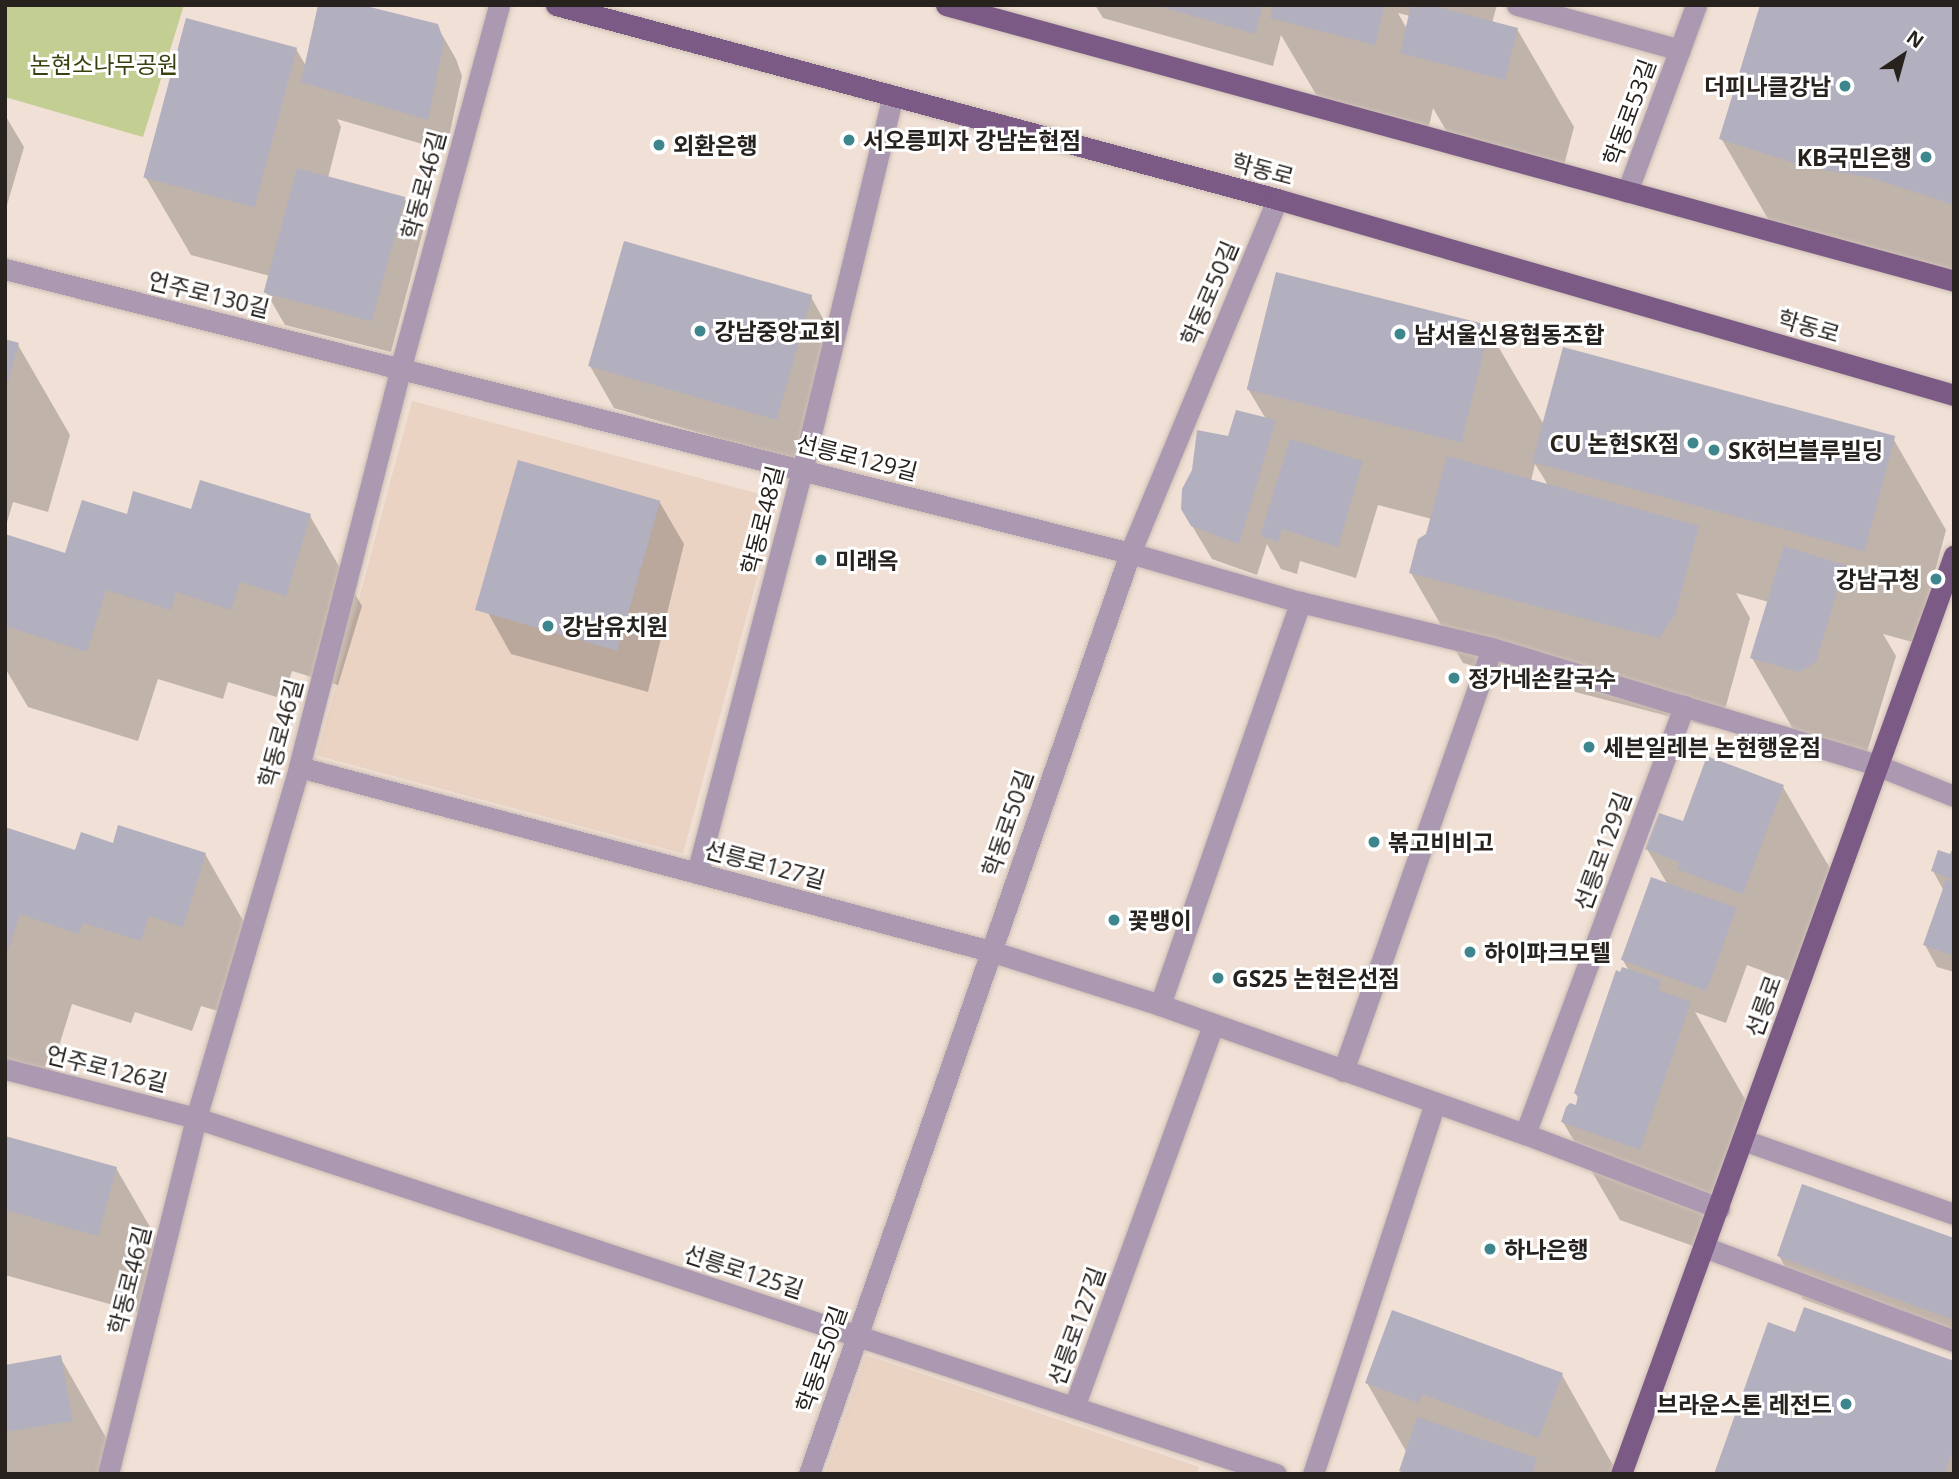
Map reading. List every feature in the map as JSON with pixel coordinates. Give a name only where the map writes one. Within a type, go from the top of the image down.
[{"type":"main road","name":"학동로","points":[[556,5],[1277,199],[1954,395]]},
{"type":"main road","points":[[946,5],[1954,281]]},
{"type":"main road","name":"선릉로","points":[[1621,1474],[1954,555]]},
{"type":"street","name":"학동로46길","points":[[108,1474],[196,1118],[299,767],[400,370],[499,5]]},
{"type":"street","name":"학동로53길","points":[[1517,5],[1680,50]]},
{"type":"street","name":"학동로53길","points":[[1628,192],[1696,5]]},
{"type":"street","name":"학동로48길","points":[[697,873],[802,471],[893,96]]},
{"type":"street","name":"학동로50길","points":[[809,1474],[989,951],[1130,553],[1277,199]]},
{"type":"street","name":"언주로130길","points":[[5,269],[400,370]]},
{"type":"street","name":"선릉로129길","points":[[400,370],[1130,553],[1300,602],[1492,648],[1877,765],[1954,796]]},
{"type":"street","points":[[1160,1005],[1300,602]]},
{"type":"street","points":[[1343,1071],[1492,648]]},
{"type":"street","name":"선릉로129길","points":[[1525,1134],[1684,706]]},
{"type":"street","name":"선릉로127길","points":[[299,767],[989,951],[1160,1005],[1213,1026],[1525,1134],[1719,1208]]},
{"type":"street","name":"선릉로127길","points":[[1074,1407],[1213,1026]]},
{"type":"street","name":"언주로126길","points":[[5,1069],[196,1118]]},
{"type":"street","points":[[1313,1474],[1434,1102]]},
{"type":"street","name":"선릉로125길","points":[[196,1118],[1276,1474]]},
{"type":"street","points":[[1743,1140],[1954,1214]]},
{"type":"street","points":[[1704,1247],[1954,1341]]},
{"type":"shaded area","name":"강남유치원","points":[[412,401],[778,499],[683,854],[317,755]]},
{"type":"shaded area","points":[[866,1355],[1199,1467],[1197,1474],[825,1474]]},
{"type":"green space","name":"논현소나무공원","points":[[5,5],[184,5],[143,137],[5,97]]},
{"type":"building","points":[[318,5],[362,5],[438,24],[444,42],[428,120],[301,82]]},
{"type":"building","points":[[1155,5],[1263,5],[1255,34]]},
{"type":"building","points":[[1273,5],[1385,5],[1375,45],[1270,18]]},
{"type":"building","points":[[1411,5],[1430,5],[1518,28],[1505,80],[1400,53]]},
{"type":"building","name":"더피나클강남","points":[[1760,5],[1954,5],[1954,205],[1869,177],[1810,168],[1719,139]]},
{"type":"building","points":[[186,18],[297,48],[254,207],[143,177]]},
{"type":"building","points":[[297,168],[405,197],[372,322],[264,293]]},
{"type":"building","name":"강남중앙교회","points":[[624,241],[812,295],[777,420],[588,366]]},
{"type":"building","points":[[1276,272],[1490,325],[1461,443],[1247,389]]},
{"type":"building","points":[[5,339],[19,343],[6,389],[5,389]]},
{"type":"building","name":"SK허브블루빌딩","points":[[1563,347],[1895,436],[1864,551],[1532,462]]},
{"type":"building","points":[[1236,410],[1276,420],[1239,544],[1191,526],[1181,509],[1182,489],[1192,470],[1197,430],[1228,436]]},
{"type":"building","points":[[1290,439],[1363,461],[1338,547],[1282,529],[1278,542],[1260,536]]},
{"type":"building","points":[[1447,456],[1699,526],[1675,615],[1659,638],[1409,573],[1418,539],[1426,534]]},
{"type":"building","points":[[518,460],[660,501],[617,651],[475,610]]},
{"type":"building","points":[[200,480],[311,514],[286,596],[240,582],[231,610],[176,592],[171,610],[106,590],[87,652],[5,626],[5,534],[65,553],[82,500],[127,514],[133,491],[191,509]]},
{"type":"building","points":[[1784,546],[1845,565],[1816,662],[1799,672],[1750,658]]},
{"type":"building","points":[[1707,756],[1784,785],[1743,894],[1677,869],[1679,862],[1645,849],[1659,813],[1683,821]]},
{"type":"building","points":[[118,825],[206,853],[183,927],[149,916],[141,941],[83,923],[79,934],[20,914],[5,960],[5,827],[75,850],[81,832],[113,843]]},
{"type":"building","points":[[1954,846],[1954,880],[1931,871],[1938,850],[1950,854]]},
{"type":"building","points":[[1651,877],[1737,908],[1706,991],[1621,960]]},
{"type":"building","points":[[1946,880],[1954,882],[1954,956],[1923,945]]},
{"type":"building","points":[[1622,967],[1661,980],[1658,990],[1691,1002],[1640,1150],[1561,1122],[1566,1107],[1570,1103],[1576,1105],[1578,1095],[1574,1093],[1616,970],[1620,972]]},
{"type":"building","points":[[5,1136],[117,1167],[98,1236],[5,1210]]},
{"type":"building","points":[[1802,1184],[1954,1238],[1954,1320],[1777,1256]]},
{"type":"building","name":"브라운스톤 레전드","points":[[1804,1307],[1954,1361],[1954,1447],[1944,1474],[1714,1474],[1768,1322],[1795,1332]]},
{"type":"building","points":[[1392,1310],[1563,1373],[1539,1438],[1422,1394],[1419,1403],[1365,1383]]},
{"type":"building","points":[[61,1355],[73,1421],[5,1432],[5,1365]]},
{"type":"building","points":[[1417,1417],[1537,1458],[1532,1474],[1408,1474],[1399,1471]]},
{"type":"place","name":"더피나클강남","points":[[1845,86]]},
{"type":"place","name":"서오릉피자 강남논현점","points":[[849,140]]},
{"type":"place","name":"외환은행","points":[[659,145]]},
{"type":"place","name":"KB국민은행","points":[[1926,157]]},
{"type":"place","name":"강남중앙교회","points":[[700,331]]},
{"type":"place","name":"남서울신용협동조합","points":[[1400,334]]},
{"type":"place","name":"CU 논현SK점","points":[[1693,443]]},
{"type":"place","name":"SK허브블루빌딩","points":[[1714,450]]},
{"type":"place","name":"미래옥","points":[[821,560]]},
{"type":"place","name":"강남구청","points":[[1936,579]]},
{"type":"place","name":"강남유치원","points":[[548,626]]},
{"type":"place","name":"정가네손칼국수","points":[[1454,678]]},
{"type":"place","name":"세븐일레븐 논현행운점","points":[[1589,747]]},
{"type":"place","name":"볶고비비고","points":[[1374,842]]},
{"type":"place","name":"꽃뱅이","points":[[1114,920]]},
{"type":"place","name":"하이파크모텔","points":[[1470,952]]},
{"type":"place","name":"GS25 논현은선점","points":[[1218,978]]},
{"type":"place","name":"하나은행","points":[[1490,1249]]},
{"type":"place","name":"브라운스톤 레전드","points":[[1846,1404]]}]
